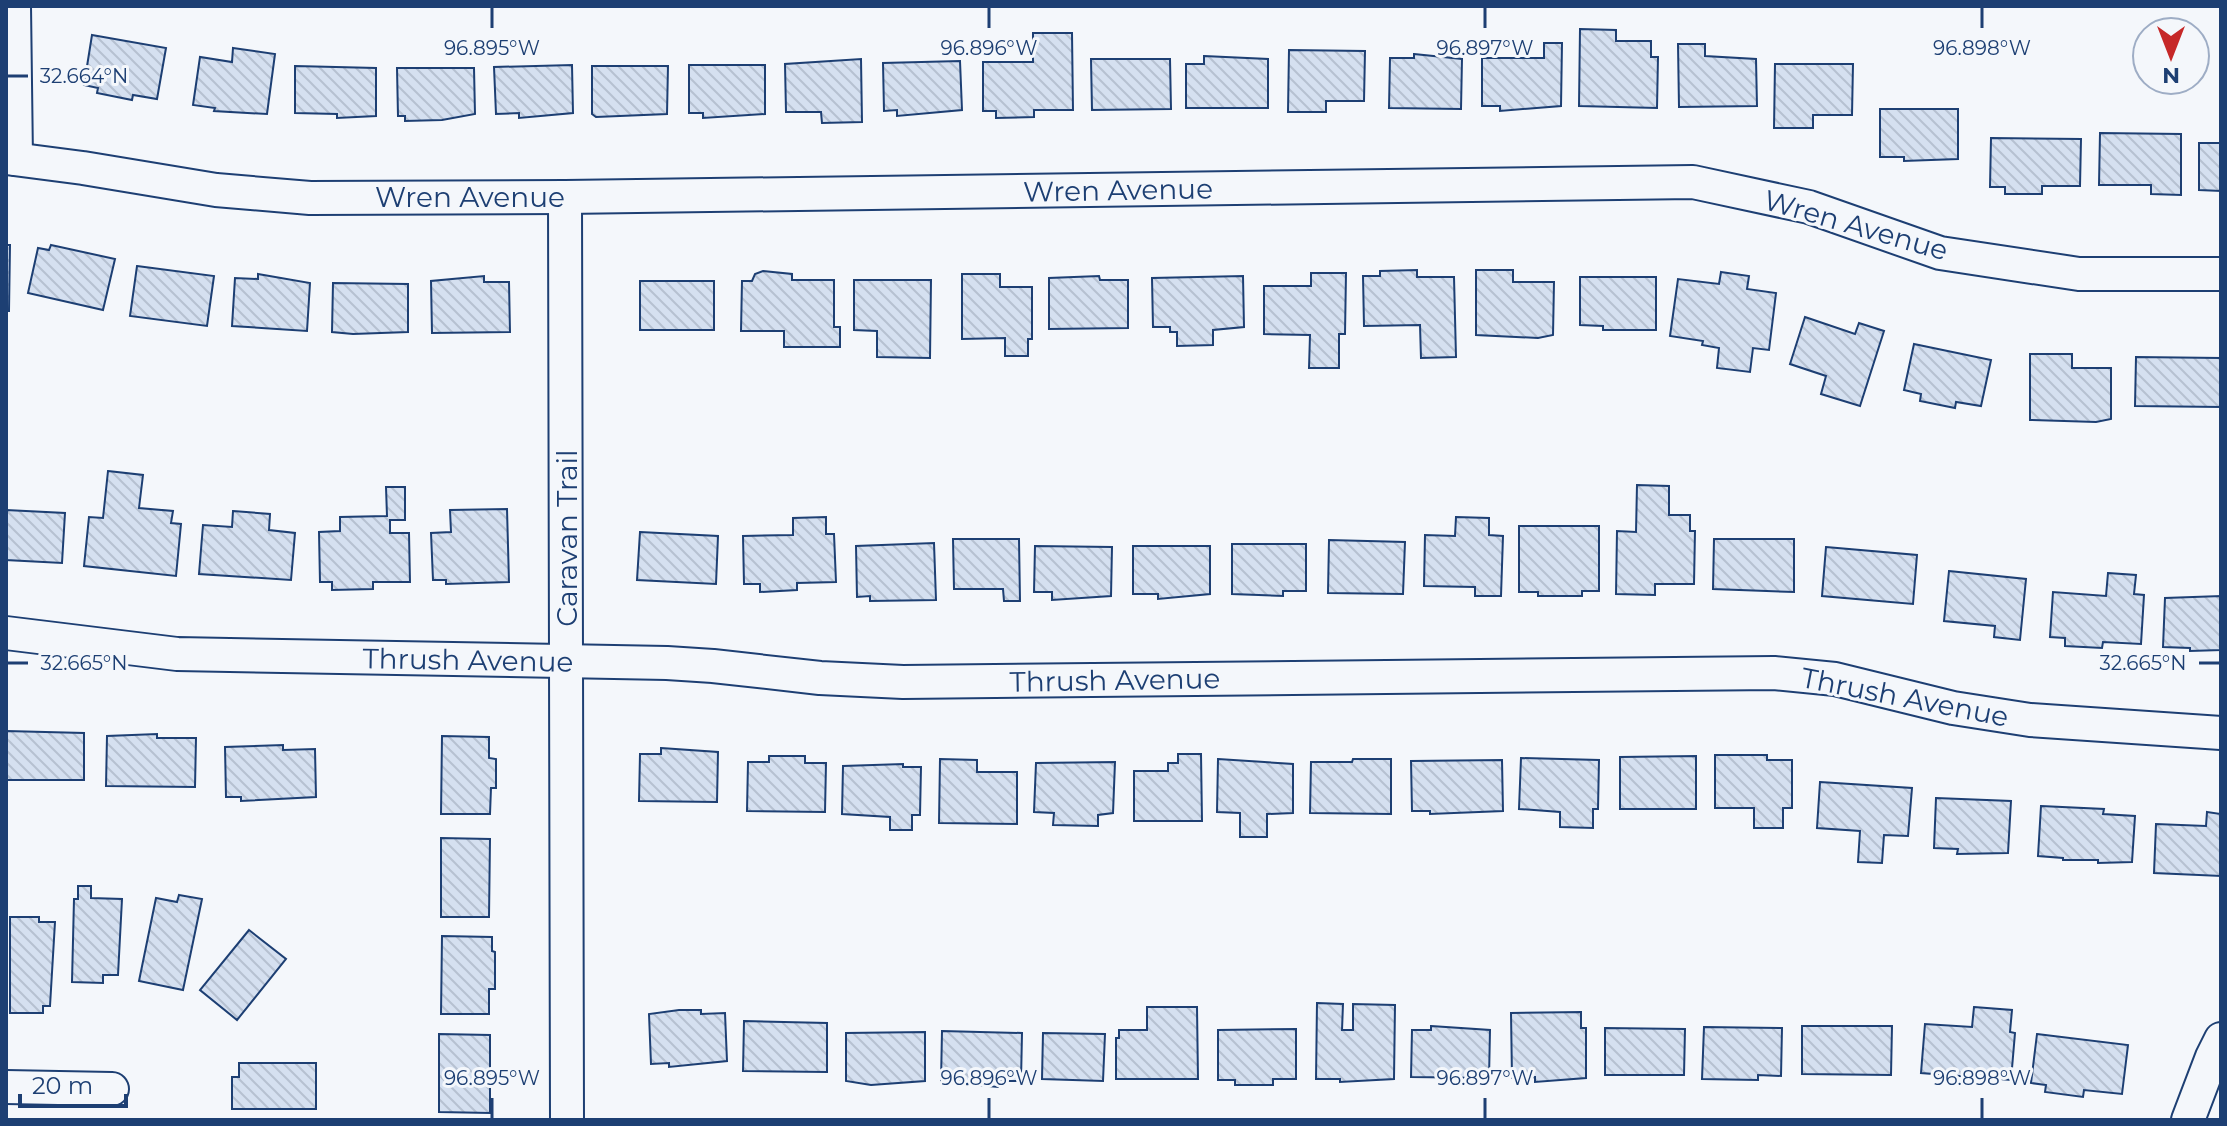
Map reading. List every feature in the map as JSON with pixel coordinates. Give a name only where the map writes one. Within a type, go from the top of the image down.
[{"type":"street","points":[[11,158],[14,6]]},
{"type":"street","name":"Wren Avenue","points":[[11,158],[216,190],[310,198],[1693,182],[1809,207],[1940,253],[2079,274],[2221,274]]},
{"type":"street","name":"Caravan Trail","points":[[565,197],[567,1120]]},
{"type":"street","name":"Thrush Avenue","points":[[6,633],[177,654],[667,663],[820,678],[903,682],[1774,673],[1835,679],[1953,708],[2030,720],[2221,733]]},
{"type":"street","points":[[2188,1120],[2221,1039]]},
{"type":"street","points":[[6,1087],[112,1089]]},
{"type":"building","points":[[1580,29],[1616,30],[1616,41],[1651,41],[1651,57],[1658,57],[1657,108],[1579,106]]},
{"type":"building","points":[[1033,33],[1072,33],[1073,110],[1034,110],[1034,117],[996,118],[996,111],[983,111],[983,62],[1033,62]]},
{"type":"building","points":[[92,35],[166,48],[157,99],[133,95],[132,100],[97,93],[98,88],[84,85]]},
{"type":"building","points":[[1544,43],[1562,43],[1561,106],[1500,111],[1500,106],[1482,106],[1482,58],[1544,58]]},
{"type":"building","points":[[1678,44],[1705,44],[1705,56],[1756,59],[1757,106],[1679,107]]},
{"type":"building","points":[[233,48],[275,54],[267,114],[214,111],[215,108],[193,105],[200,57],[232,62]]},
{"type":"building","points":[[1289,50],[1365,51],[1364,101],[1326,101],[1326,112],[1288,112]]},
{"type":"building","points":[[1414,54],[1462,59],[1461,109],[1389,108],[1390,58],[1414,58]]},
{"type":"building","points":[[1204,56],[1268,59],[1268,108],[1186,108],[1186,64],[1204,64]]},
{"type":"building","points":[[861,59],[862,122],[822,123],[821,112],[786,112],[785,64]]},
{"type":"building","points":[[1091,59],[1170,59],[1171,109],[1092,110]]},
{"type":"building","points":[[960,61],[962,110],[897,116],[897,110],[884,111],[883,63]]},
{"type":"building","points":[[1775,64],[1853,64],[1852,115],[1813,115],[1813,128],[1774,128]]},
{"type":"building","points":[[572,65],[573,113],[519,118],[519,113],[496,114],[494,67]]},
{"type":"building","points":[[689,65],[765,65],[765,114],[703,118],[703,113],[689,113]]},
{"type":"building","points":[[295,66],[376,68],[376,116],[337,118],[337,114],[295,113]]},
{"type":"building","points":[[592,66],[668,66],[667,114],[596,117],[592,114]]},
{"type":"building","points":[[397,68],[474,68],[475,114],[442,120],[405,121],[405,116],[398,116]]},
{"type":"building","points":[[1880,109],[1958,109],[1958,159],[1904,161],[1904,157],[1880,157]]},
{"type":"building","points":[[2100,133],[2181,134],[2181,195],[2151,194],[2151,185],[2099,185]]},
{"type":"building","points":[[1991,138],[2081,139],[2080,186],[2042,186],[2042,194],[2005,194],[2005,187],[1990,187]]},
{"type":"building","points":[[2199,143],[2221,143],[2221,191],[2199,190]]},
{"type":"building","points":[[6,245],[10,245],[9,311],[6,311]]},
{"type":"building","points":[[51,245],[115,259],[103,310],[28,293],[38,248],[49,250]]},
{"type":"building","points":[[137,266],[214,276],[207,326],[130,316]]},
{"type":"building","points":[[1417,270],[1417,277],[1454,277],[1456,357],[1421,358],[1420,325],[1364,326],[1363,276],[1380,276],[1380,271]]},
{"type":"building","points":[[1476,270],[1513,270],[1513,282],[1554,282],[1553,335],[1538,338],[1476,335]]},
{"type":"building","points":[[763,271],[792,274],[792,280],[834,280],[834,327],[840,327],[840,347],[784,347],[784,331],[741,331],[742,281],[752,281],[755,274]]},
{"type":"building","points":[[1721,272],[1749,276],[1747,289],[1776,293],[1769,350],[1753,348],[1750,372],[1717,368],[1719,348],[1702,345],[1703,341],[1670,336],[1678,279],[1719,284]]},
{"type":"building","points":[[1311,273],[1346,273],[1345,334],[1339,334],[1339,368],[1309,368],[1310,335],[1264,334],[1264,286],[1311,286]]},
{"type":"building","points":[[258,274],[310,283],[307,331],[232,326],[235,278],[258,279]]},
{"type":"building","points":[[962,274],[1000,274],[1000,287],[1032,287],[1032,339],[1028,339],[1028,356],[1005,356],[1005,338],[962,339]]},
{"type":"building","points":[[484,276],[484,282],[509,282],[510,332],[432,333],[431,281]]},
{"type":"building","points":[[1099,276],[1100,280],[1128,280],[1128,328],[1049,329],[1049,278]]},
{"type":"building","points":[[1243,276],[1244,327],[1213,330],[1213,345],[1177,346],[1177,332],[1170,332],[1170,327],[1153,327],[1152,278]]},
{"type":"building","points":[[1580,277],[1656,277],[1656,330],[1603,330],[1603,326],[1580,325]]},
{"type":"building","points":[[854,280],[931,280],[930,358],[877,357],[877,331],[854,330]]},
{"type":"building","points":[[640,281],[714,281],[714,330],[640,330]]},
{"type":"building","points":[[333,283],[408,284],[408,332],[332,332]]},
{"type":"building","points":[[1805,317],[1855,334],[1859,323],[1884,331],[1860,406],[1821,394],[1826,376],[1790,364]]},
{"type":"building","points":[[1914,344],[1991,360],[1981,406],[1956,402],[1955,408],[1920,401],[1921,394],[1904,390]]},
{"type":"building","points":[[2030,354],[2072,354],[2072,368],[2111,368],[2111,419],[2096,422],[2030,420]]},
{"type":"building","points":[[2136,357],[2221,358],[2221,407],[2135,406]]},
{"type":"building","points":[[108,471],[143,475],[139,508],[173,511],[171,523],[181,524],[176,576],[84,566],[89,517],[103,518]]},
{"type":"building","points":[[1637,485],[1669,486],[1669,515],[1690,515],[1690,531],[1695,531],[1694,584],[1655,584],[1655,595],[1616,594],[1617,531],[1636,532]]},
{"type":"building","points":[[386,487],[405,487],[405,520],[390,520],[390,533],[409,533],[410,582],[373,582],[373,589],[332,590],[332,582],[320,582],[319,532],[340,531],[340,517],[387,516]]},
{"type":"building","points":[[507,509],[509,582],[446,584],[446,580],[433,580],[431,533],[451,532],[450,510]]},
{"type":"building","points":[[6,510],[65,513],[62,563],[6,560]]},
{"type":"building","points":[[233,511],[270,514],[269,530],[295,533],[291,580],[199,574],[203,525],[232,527]]},
{"type":"building","points":[[826,517],[826,534],[834,534],[836,582],[797,583],[797,590],[760,592],[760,584],[744,584],[743,536],[793,535],[793,518]]},
{"type":"building","points":[[1456,517],[1489,518],[1489,535],[1503,536],[1501,596],[1475,596],[1475,587],[1424,586],[1425,535],[1455,536]]},
{"type":"building","points":[[1519,526],[1599,526],[1599,591],[1582,591],[1582,596],[1538,596],[1538,592],[1519,592]]},
{"type":"building","points":[[640,532],[718,536],[716,584],[637,580]]},
{"type":"building","points":[[953,539],[1019,539],[1020,601],[1004,601],[1003,589],[954,589]]},
{"type":"building","points":[[1714,539],[1794,539],[1794,592],[1713,589]]},
{"type":"building","points":[[1329,540],[1405,542],[1403,594],[1328,593]]},
{"type":"building","points":[[934,543],[936,600],[870,601],[870,596],[857,597],[856,546]]},
{"type":"building","points":[[1232,544],[1306,544],[1306,591],[1283,591],[1283,596],[1232,594]]},
{"type":"building","points":[[1035,546],[1112,547],[1111,596],[1052,600],[1052,592],[1034,592]]},
{"type":"building","points":[[1133,546],[1210,546],[1210,594],[1158,599],[1158,594],[1133,594]]},
{"type":"building","points":[[1826,547],[1917,555],[1913,604],[1822,596]]},
{"type":"building","points":[[1949,571],[2026,579],[2020,640],[1994,637],[1995,626],[1944,621]]},
{"type":"building","points":[[2108,573],[2136,575],[2134,594],[2144,595],[2141,644],[2103,642],[2102,648],[2065,646],[2065,638],[2050,637],[2053,592],[2106,596]]},
{"type":"building","points":[[2221,596],[2221,650],[2190,651],[2190,648],[2163,647],[2165,598]]},
{"type":"building","points":[[6,731],[84,733],[84,780],[6,780]]},
{"type":"building","points":[[157,734],[157,738],[196,738],[195,787],[106,786],[107,736]]},
{"type":"building","points":[[442,736],[489,737],[489,758],[496,759],[496,788],[491,788],[490,814],[441,814]]},
{"type":"building","points":[[283,745],[283,750],[315,749],[316,797],[241,801],[241,797],[226,797],[225,747]]},
{"type":"building","points":[[661,748],[718,752],[717,802],[639,801],[640,754],[661,754]]},
{"type":"building","points":[[1178,754],[1201,754],[1202,821],[1134,821],[1134,771],[1168,771],[1168,763],[1178,763]]},
{"type":"building","points":[[1715,755],[1767,755],[1767,760],[1792,760],[1792,808],[1783,808],[1783,828],[1754,828],[1754,808],[1715,808]]},
{"type":"building","points":[[769,756],[805,756],[805,763],[826,763],[825,812],[747,811],[748,762],[769,762]]},
{"type":"building","points":[[1696,756],[1696,809],[1620,809],[1620,757]]},
{"type":"building","points":[[1521,758],[1599,760],[1598,809],[1593,809],[1593,828],[1560,827],[1560,812],[1519,809]]},
{"type":"building","points":[[940,759],[977,760],[977,772],[1017,772],[1017,824],[939,823]]},
{"type":"building","points":[[1218,759],[1293,764],[1293,813],[1267,814],[1267,837],[1240,837],[1240,813],[1217,812]]},
{"type":"building","points":[[1353,759],[1391,759],[1391,814],[1310,813],[1311,762],[1352,762]]},
{"type":"building","points":[[1502,760],[1503,811],[1430,814],[1430,811],[1412,811],[1411,761]]},
{"type":"building","points":[[1115,762],[1113,813],[1098,815],[1098,826],[1053,825],[1054,813],[1034,812],[1036,763]]},
{"type":"building","points":[[903,764],[903,767],[921,767],[920,815],[912,815],[912,830],[890,830],[890,817],[842,814],[843,766]]},
{"type":"building","points":[[1820,782],[1912,788],[1908,836],[1884,835],[1882,863],[1858,862],[1860,831],[1817,828]]},
{"type":"building","points":[[1936,798],[2011,801],[2008,853],[1957,854],[1958,849],[1934,848]]},
{"type":"building","points":[[2041,806],[2104,809],[2103,814],[2135,816],[2132,862],[2098,863],[2098,860],[2038,856]]},
{"type":"building","points":[[2207,812],[2221,814],[2221,876],[2154,873],[2156,824],[2206,826]]},
{"type":"building","points":[[441,838],[490,839],[489,917],[441,917]]},
{"type":"building","points":[[78,886],[91,886],[91,898],[122,899],[118,975],[103,975],[103,983],[72,982],[74,899],[78,899]]},
{"type":"building","points":[[179,895],[202,899],[183,990],[139,981],[156,898],[177,902]]},
{"type":"building","points":[[10,917],[39,917],[39,922],[55,922],[50,1006],[43,1006],[43,1013],[10,1013]]},
{"type":"building","points":[[249,930],[286,959],[237,1020],[200,990]]},
{"type":"building","points":[[442,936],[492,937],[495,989],[489,989],[489,1014],[441,1014]]},
{"type":"building","points":[[1317,1003],[1343,1004],[1342,1030],[1353,1030],[1353,1004],[1395,1005],[1394,1079],[1340,1082],[1340,1079],[1316,1079]]},
{"type":"building","points":[[1147,1007],[1197,1007],[1198,1079],[1116,1079],[1116,1038],[1119,1038],[1119,1030],[1147,1030]]},
{"type":"building","points":[[1974,1007],[2012,1010],[2010,1032],[2015,1033],[2011,1080],[1921,1073],[1925,1024],[1972,1027]]},
{"type":"building","points":[[701,1010],[701,1014],[725,1013],[727,1061],[669,1067],[669,1063],[651,1064],[649,1014]]},
{"type":"building","points":[[1581,1012],[1581,1028],[1586,1028],[1586,1078],[1535,1082],[1535,1077],[1512,1078],[1511,1013]]},
{"type":"building","points":[[744,1021],[827,1023],[827,1072],[743,1071]]},
{"type":"building","points":[[1431,1026],[1490,1030],[1489,1078],[1411,1077],[1412,1030],[1431,1030]]},
{"type":"building","points":[[1802,1026],[1892,1026],[1891,1075],[1802,1074]]},
{"type":"building","points":[[1704,1027],[1782,1028],[1781,1076],[1758,1075],[1758,1080],[1702,1079]]},
{"type":"building","points":[[1605,1028],[1685,1029],[1684,1075],[1605,1075]]},
{"type":"building","points":[[1296,1029],[1296,1079],[1273,1079],[1273,1085],[1235,1085],[1235,1080],[1218,1080],[1218,1030]]},
{"type":"building","points":[[942,1031],[1022,1033],[1021,1081],[998,1081],[998,1087],[941,1082]]},
{"type":"building","points":[[925,1032],[925,1081],[871,1085],[846,1081],[846,1033]]},
{"type":"building","points":[[1043,1033],[1105,1034],[1103,1081],[1042,1079]]},
{"type":"building","points":[[439,1034],[490,1035],[490,1113],[439,1112]]},
{"type":"building","points":[[2037,1034],[2128,1045],[2122,1094],[2084,1090],[2083,1097],[2045,1092],[2046,1085],[2031,1083]]},
{"type":"building","points":[[239,1063],[316,1063],[316,1109],[232,1109],[232,1077],[239,1077]]}]
